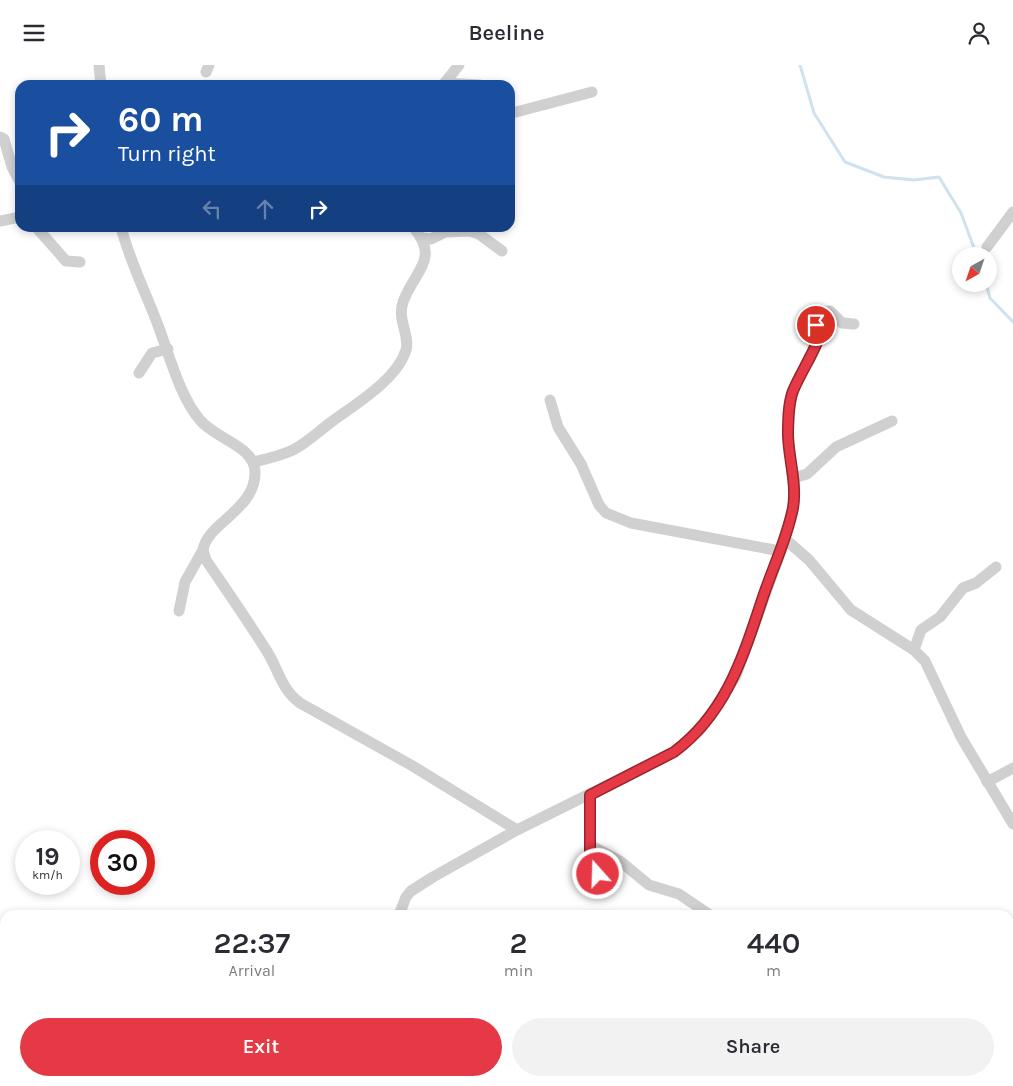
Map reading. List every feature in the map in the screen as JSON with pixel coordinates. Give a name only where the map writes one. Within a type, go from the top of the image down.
[{"type":"street","points":[[99,65],[100,80]]},
{"type":"street","points":[[447,80],[456,66]]},
{"type":"street","points":[[515,112],[592,92]]},
{"type":"street","points":[[0,137],[4,139],[15,173]]},
{"type":"street","points":[[987,247],[1013,212]]},
{"type":"street","points":[[0,221],[15,218]]},
{"type":"street","points":[[40,232],[66,261],[80,262]]},
{"type":"street","points":[[123,232],[133,264],[185,393],[201,422],[249,455],[253,462],[254,480],[247,497],[238,509],[209,535],[185,582],[179,611]]},
{"type":"street","points":[[253,462],[280,455],[303,444],[373,390],[394,371],[406,349],[401,310],[407,293],[424,264],[426,248],[417,232]]},
{"type":"street","points":[[422,238],[431,239],[445,232]]},
{"type":"street","points":[[473,232],[479,234],[502,251]]},
{"type":"street","points":[[401,910],[406,897],[411,891],[517,830],[674,752],[700,730],[736,676],[785,539],[793,507],[793,478],[788,437],[792,392],[818,340],[817,317],[820,312],[830,311],[842,323],[854,324]]},
{"type":"street","points":[[139,373],[152,353],[168,349]]},
{"type":"street","points":[[550,400],[558,427],[581,464],[599,505],[606,513],[631,523],[780,551]]},
{"type":"street","points":[[793,478],[807,474],[836,447],[892,421]]},
{"type":"street","points":[[785,539],[809,560],[852,610],[914,650],[932,673],[961,737],[1013,823]]},
{"type":"street","points":[[203,550],[206,560],[268,653],[289,695],[411,765],[517,830]]},
{"type":"street","points":[[914,650],[921,630],[940,617],[963,588],[976,583],[996,567]]},
{"type":"street","points":[[987,782],[1013,768]]},
{"type":"street","points":[[590,795],[590,852],[598,874]]},
{"type":"street","points":[[590,845],[620,861],[642,881],[679,894],[703,910]]},
{"type":"waterway","points":[[800,65],[814,113],[845,162],[884,177],[914,180],[939,177],[961,213],[974,247]]},
{"type":"waterway","points":[[989,293],[990,298],[1013,322]]},
{"type":"route","points":[[598,874],[590,852],[590,795],[674,752],[685,744],[700,730],[736,676],[764,593],[785,539],[793,507],[794,490],[788,437],[792,392],[818,340],[819,333],[816,325]]}]
